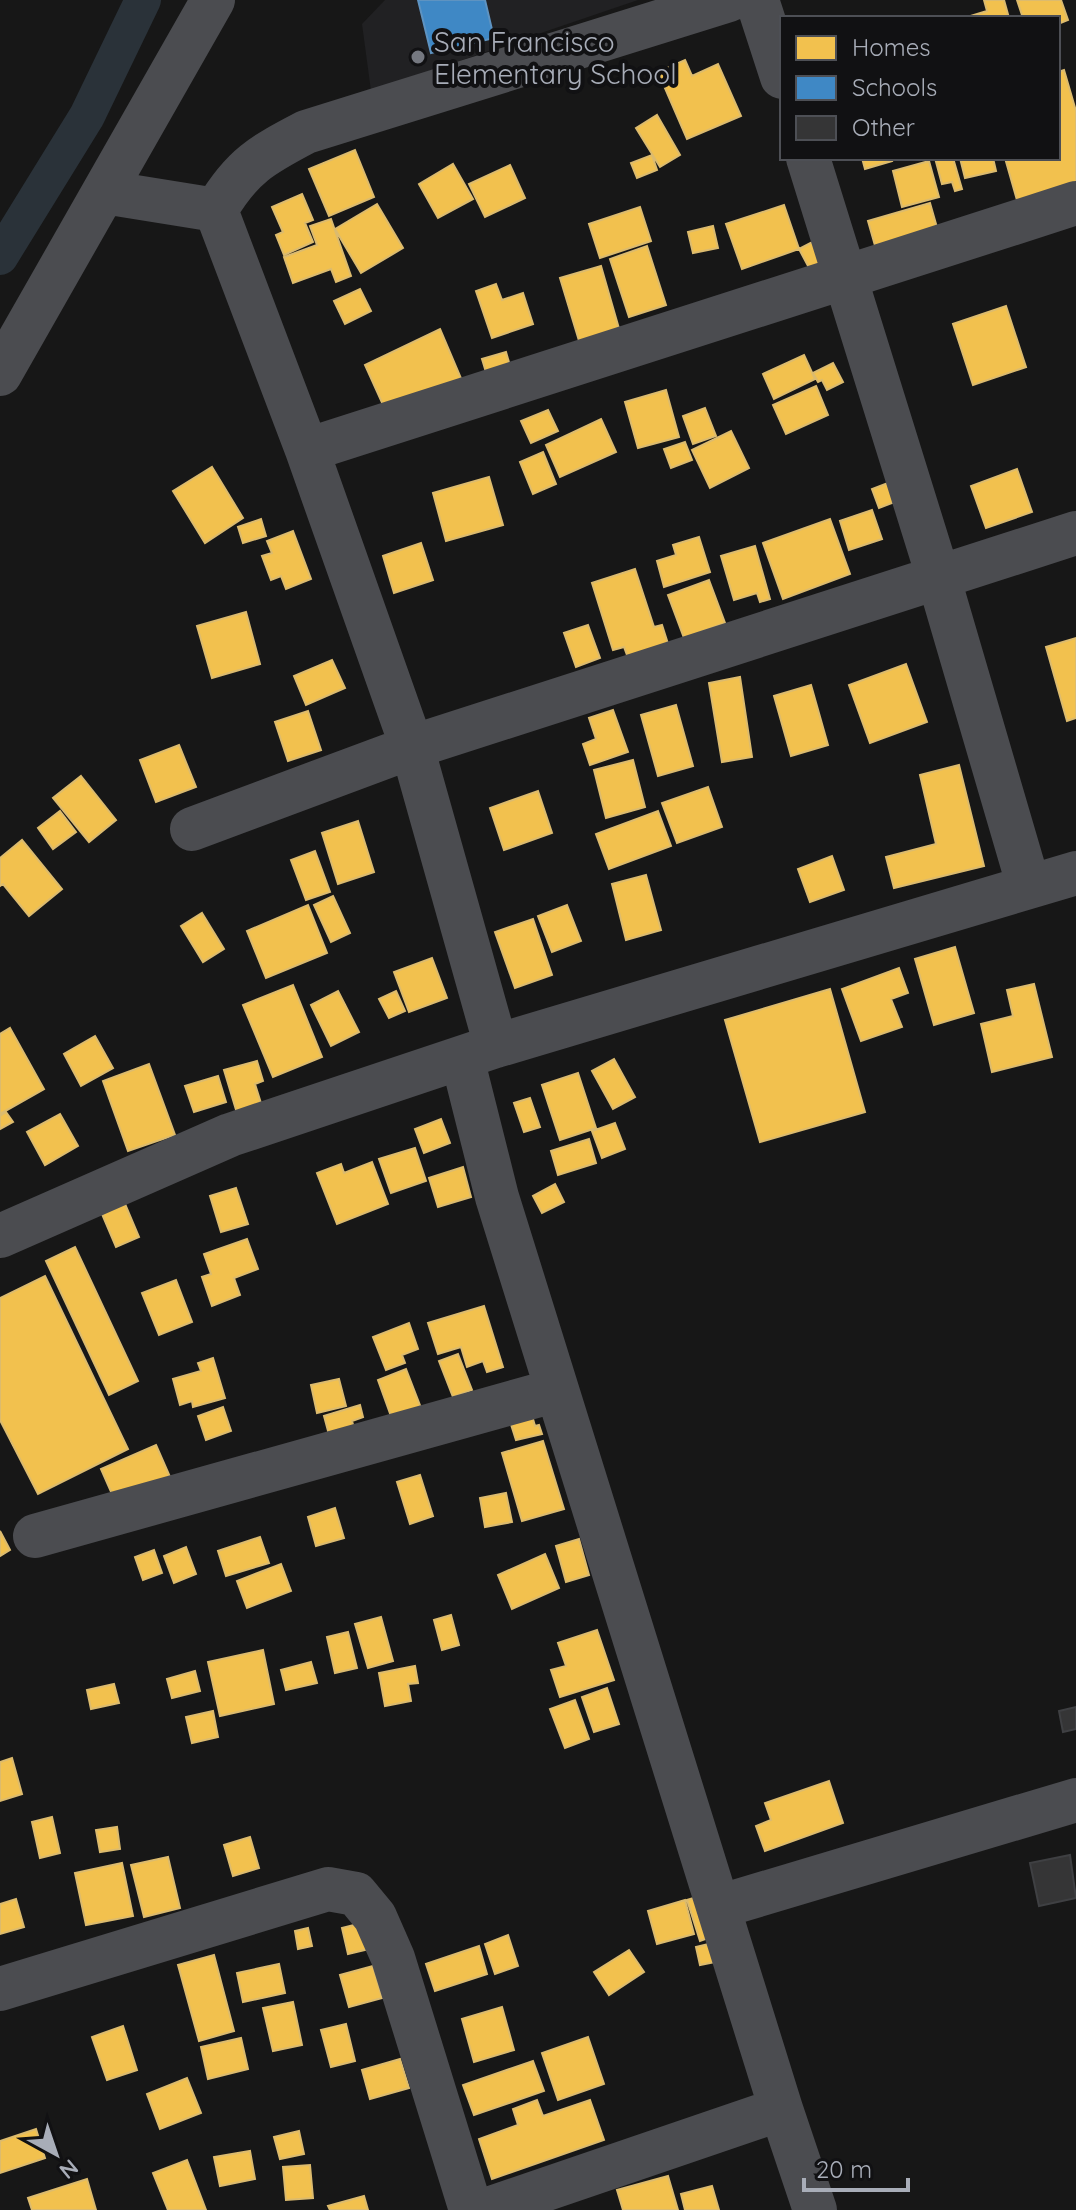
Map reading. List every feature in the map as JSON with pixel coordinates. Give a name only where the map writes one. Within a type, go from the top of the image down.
[{"type":"street","points":[[0,374],[213,0]]},
{"type":"street","points":[[216,210],[232,183],[263,155],[306,132],[729,0]]},
{"type":"street","points":[[757,0],[780,71]]},
{"type":"street","points":[[809,160],[938,576],[1029,887]]},
{"type":"street","points":[[104,192],[216,210]]},
{"type":"street","points":[[307,450],[1076,203]]},
{"type":"street","points":[[216,210],[307,450],[412,747],[479,1052],[497,1197],[815,2210]]},
{"type":"street","points":[[192,829],[412,747],[1076,533]]},
{"type":"street","points":[[0,1236],[230,1135],[479,1052],[1076,873]]},
{"type":"street","points":[[35,1536],[557,1390]]},
{"type":"street","points":[[718,1907],[1076,1800]]},
{"type":"street","points":[[0,1989],[328,1889],[356,1894],[375,1917],[393,1958],[471,2210]]},
{"type":"street","points":[[485,2210],[781,2109]]},
{"type":"shaded area","name":"San Francisco Elementary School","points":[[385,0],[638,0],[371,91],[362,24]]},
{"type":"building: Homes","points":[[984,0],[1004,0],[1008,16],[971,16],[987,11]]},
{"type":"building: Homes","points":[[1017,0],[1061,0],[1068,20],[1060,23],[1060,16],[1022,16]]},
{"type":"building: Homes","points":[[685,60],[692,76],[718,64],[741,116],[687,139],[658,72]]},
{"type":"building: Homes","points":[[1064,70],[1076,111],[1076,205],[1023,221],[1006,160],[1060,160],[1060,71]]},
{"type":"building: Homes","points":[[657,115],[680,155],[660,167],[636,128]]},
{"type":"building: Homes","points":[[355,150],[374,197],[329,216],[309,169]]},
{"type":"building: Homes","points":[[652,155],[657,170],[637,178],[631,163]]},
{"type":"building: Homes","points":[[863,160],[892,161],[865,169]]},
{"type":"building: Homes","points":[[936,160],[954,160],[962,189],[955,191],[952,182],[942,184]]},
{"type":"building: Homes","points":[[960,160],[993,160],[996,171],[965,178]]},
{"type":"building: Homes","points":[[929,161],[939,197],[902,207],[893,171]]},
{"type":"building: Homes","points":[[453,164],[473,199],[438,218],[419,184]]},
{"type":"building: Homes","points":[[510,165],[525,198],[485,217],[469,184]]},
{"type":"building: Homes","points":[[302,194],[313,220],[305,223],[313,242],[284,255],[276,235],[283,232],[272,207]]},
{"type":"building: Homes","points":[[930,203],[940,238],[878,256],[868,221]]},
{"type":"building: Homes","points":[[377,204],[403,248],[361,273],[335,229]]},
{"type":"building: Homes","points":[[784,205],[799,249],[742,269],[726,224]]},
{"type":"building: Homes","points":[[640,207],[651,241],[600,258],[589,224]]},
{"type":"building: Homes","points":[[331,219],[351,276],[336,282],[331,269],[293,283],[284,257],[317,245],[310,226]]},
{"type":"building: Homes","points":[[713,226],[718,248],[693,253],[688,232]]},
{"type":"building: Homes","points":[[818,239],[834,269],[815,279],[799,249]]},
{"type":"building: Homes","points":[[647,246],[666,305],[629,317],[610,259]]},
{"type":"building: Homes","points":[[601,266],[620,332],[580,344],[560,278]]},
{"type":"building: Homes","points":[[496,284],[502,300],[523,293],[533,324],[492,338],[476,291]]},
{"type":"building: Homes","points":[[360,289],[371,311],[345,324],[334,301]]},
{"type":"building: Homes","points":[[1006,306],[1026,367],[973,385],[953,324]]},
{"type":"building: Homes","points":[[440,329],[463,383],[384,407],[365,365]]},
{"type":"building: Homes","points":[[506,352],[513,376],[489,382],[482,359]]},
{"type":"building: Homes","points":[[804,355],[815,379],[774,399],[763,374]]},
{"type":"building: Homes","points":[[833,363],[843,382],[827,390],[822,380],[818,382],[813,373]]},
{"type":"building: Homes","points":[[816,386],[828,415],[786,434],[773,405]]},
{"type":"building: Homes","points":[[666,390],[679,437],[638,448],[625,402]]},
{"type":"building: Homes","points":[[705,408],[716,436],[693,444],[683,416]]},
{"type":"building: Homes","points":[[548,410],[558,431],[531,443],[521,421]]},
{"type":"building: Homes","points":[[601,419],[616,452],[560,477],[546,445]]},
{"type":"building: Homes","points":[[731,431],[749,468],[710,488],[692,450]]},
{"type":"building: Homes","points":[[685,442],[692,460],[671,468],[664,449]]},
{"type":"building: Homes","points":[[543,452],[556,484],[533,494],[520,462]]},
{"type":"building: Homes","points":[[212,467],[243,518],[205,543],[173,491]]},
{"type":"building: Homes","points":[[1017,469],[1032,512],[986,528],[971,486]]},
{"type":"building: Homes","points":[[489,477],[503,525],[446,541],[433,493]]},
{"type":"building: Homes","points":[[893,481],[900,500],[879,508],[872,489]]},
{"type":"building: Homes","points":[[872,510],[882,539],[849,550],[840,521]]},
{"type":"building: Homes","points":[[261,519],[266,536],[243,543],[238,527]]},
{"type":"building: Homes","points":[[830,519],[850,574],[783,599],[763,543]]},
{"type":"building: Homes","points":[[293,531],[311,579],[286,589],[281,576],[271,580],[262,556],[272,553],[267,541]]},
{"type":"building: Homes","points":[[699,537],[710,572],[664,587],[657,561],[676,555],[673,545]]},
{"type":"building: Homes","points":[[421,543],[433,580],[394,593],[383,556]]},
{"type":"building: Homes","points":[[755,546],[770,599],[760,602],[757,593],[734,600],[721,556]]},
{"type":"building: Homes","points":[[635,569],[654,627],[662,625],[670,650],[630,663],[624,647],[613,650],[592,583]]},
{"type":"building: Homes","points":[[709,580],[725,623],[684,638],[668,595]]},
{"type":"building: Homes","points":[[246,612],[260,664],[212,678],[197,626]]},
{"type":"building: Homes","points":[[588,625],[600,658],[576,667],[564,633]]},
{"type":"building: Homes","points":[[1076,638],[1076,718],[1067,721],[1046,647]]},
{"type":"building: Homes","points":[[332,660],[345,688],[306,705],[294,676]]},
{"type":"building: Homes","points":[[906,664],[927,722],[870,743],[849,685]]},
{"type":"building: Homes","points":[[740,677],[752,757],[722,762],[709,683]]},
{"type":"building: Homes","points":[[811,685],[828,745],[791,756],[774,696]]},
{"type":"building: Homes","points":[[676,705],[693,766],[658,776],[641,715]]},
{"type":"building: Homes","points":[[613,710],[628,752],[590,765],[583,744],[596,739],[589,718]]},
{"type":"building: Homes","points":[[308,711],[321,750],[288,761],[275,722]]},
{"type":"building: Homes","points":[[179,745],[196,787],[156,802],[140,760]]},
{"type":"building: Homes","points":[[633,760],[645,807],[606,818],[594,770]]},
{"type":"building: Homes","points":[[959,765],[984,866],[894,888],[886,857],[936,844],[920,775]]},
{"type":"building: Homes","points":[[81,776],[116,820],[89,842],[53,798]]},
{"type":"building: Homes","points":[[708,787],[722,827],[677,843],[662,803]]},
{"type":"building: Homes","points":[[538,791],[552,833],[504,850],[490,808]]},
{"type":"building: Homes","points":[[60,811],[76,832],[53,849],[38,828]]},
{"type":"building: Homes","points":[[658,811],[671,846],[609,869],[596,834]]},
{"type":"building: Homes","points":[[358,821],[374,872],[338,884],[322,833]]},
{"type":"building: Homes","points":[[22,840],[62,889],[29,916],[3,884],[0,886],[0,858]]},
{"type":"building: Homes","points":[[315,851],[330,892],[306,900],[291,860]]},
{"type":"building: Homes","points":[[832,856],[844,890],[810,902],[798,869]]},
{"type":"building: Homes","points":[[646,875],[661,930],[626,940],[612,884]]},
{"type":"building: Homes","points":[[333,896],[350,933],[331,942],[314,905]]},
{"type":"building: Homes","points":[[308,905],[327,953],[266,978],[247,931]]},
{"type":"building: Homes","points":[[567,905],[581,941],[552,952],[538,916]]},
{"type":"building: Homes","points":[[202,913],[224,949],[203,962],[181,926]]},
{"type":"building: Homes","points":[[533,919],[552,975],[515,988],[495,932]]},
{"type":"building: Homes","points":[[955,947],[974,1013],[934,1025],[915,959]]},
{"type":"building: Homes","points":[[432,958],[447,998],[409,1012],[394,972]]},
{"type":"building: Homes","points":[[899,968],[908,993],[891,999],[902,1027],[861,1041],[842,989]]},
{"type":"building: Homes","points":[[1034,984],[1052,1057],[992,1072],[981,1024],[1013,1016],[1007,990]]},
{"type":"building: Homes","points":[[293,985],[322,1057],[273,1077],[243,1005]]},
{"type":"building: Homes","points":[[830,989],[865,1112],[760,1142],[725,1020]]},
{"type":"building: Homes","points":[[338,991],[359,1032],[331,1046],[311,1005]]},
{"type":"building: Homes","points":[[396,991],[405,1011],[389,1018],[379,999]]},
{"type":"building: Homes","points":[[10,1028],[44,1089],[0,1114],[0,1034]]},
{"type":"building: Homes","points":[[95,1036],[113,1068],[81,1086],[64,1054]]},
{"type":"building: Homes","points":[[614,1059],[635,1097],[613,1109],[592,1071]]},
{"type":"building: Homes","points":[[257,1061],[263,1081],[255,1084],[265,1116],[240,1123],[224,1070]]},
{"type":"building: Homes","points":[[149,1064],[175,1135],[128,1151],[103,1081]]},
{"type":"building: Homes","points":[[578,1073],[596,1128],[560,1140],[542,1085]]},
{"type":"building: Homes","points":[[218,1076],[226,1102],[194,1112],[185,1086]]},
{"type":"building: Homes","points":[[530,1098],[540,1127],[524,1132],[514,1103]]},
{"type":"building: Homes","points":[[6,1112],[13,1122],[0,1129],[0,1116]]},
{"type":"building: Homes","points":[[60,1114],[78,1146],[45,1165],[27,1132]]},
{"type":"building: Homes","points":[[441,1119],[450,1143],[424,1153],[415,1129]]},
{"type":"building: Homes","points":[[615,1123],[625,1149],[602,1158],[592,1131]]},
{"type":"building: Homes","points":[[589,1139],[596,1163],[558,1175],[551,1151]]},
{"type":"building: Homes","points":[[415,1148],[426,1181],[391,1193],[379,1159]]},
{"type":"building: Homes","points":[[372,1162],[388,1204],[337,1224],[317,1173],[341,1164],[344,1173]]},
{"type":"building: Homes","points":[[463,1167],[471,1197],[438,1207],[429,1178]]},
{"type":"building: Homes","points":[[555,1184],[564,1202],[542,1213],[533,1196]]},
{"type":"building: Homes","points":[[236,1188],[248,1224],[221,1232],[210,1196]]},
{"type":"building: Homes","points":[[125,1204],[139,1237],[116,1247],[102,1214]]},
{"type":"building: Homes","points":[[247,1239],[258,1269],[234,1278],[240,1295],[212,1306],[202,1277],[211,1274],[204,1254]]},
{"type":"building: Homes","points":[[75,1247],[138,1381],[109,1395],[46,1261]]},
{"type":"building: Homes","points":[[45,1276],[128,1449],[38,1494],[0,1420],[0,1298]]},
{"type":"building: Homes","points":[[176,1280],[192,1322],[159,1335],[142,1293]]},
{"type":"building: Homes","points":[[484,1306],[503,1367],[487,1372],[483,1361],[467,1367],[461,1347],[438,1354],[428,1323]]},
{"type":"building: Homes","points":[[409,1323],[418,1349],[402,1355],[405,1363],[386,1370],[373,1337]]},
{"type":"building: Homes","points":[[458,1354],[472,1390],[453,1397],[439,1361]]},
{"type":"building: Homes","points":[[213,1358],[225,1398],[193,1407],[192,1401],[180,1405],[173,1379],[201,1371],[198,1363]]},
{"type":"building: Homes","points":[[406,1369],[421,1408],[392,1419],[378,1380]]},
{"type":"building: Homes","points":[[339,1379],[346,1406],[317,1413],[311,1385]]},
{"type":"building: Homes","points":[[360,1405],[363,1417],[352,1421],[356,1435],[331,1442],[324,1416]]},
{"type":"building: Homes","points":[[223,1407],[231,1431],[206,1440],[198,1416]]},
{"type":"building: Homes","points":[[531,1412],[535,1426],[539,1425],[542,1434],[516,1440],[509,1418]]},
{"type":"building: Homes","points":[[543,1441],[564,1509],[522,1521],[502,1453]]},
{"type":"building: Homes","points":[[156,1445],[174,1486],[119,1510],[101,1469]]},
{"type":"building: Homes","points":[[420,1475],[433,1516],[410,1524],[397,1482]]},
{"type":"building: Homes","points":[[506,1493],[512,1522],[485,1527],[480,1498]]},
{"type":"building: Homes","points":[[335,1508],[344,1538],[316,1546],[308,1517]]},
{"type":"building: Homes","points":[[0,1531],[10,1550],[0,1556]]},
{"type":"building: Homes","points":[[260,1537],[269,1563],[226,1576],[218,1551]]},
{"type":"building: Homes","points":[[579,1539],[589,1575],[566,1582],[556,1546]]},
{"type":"building: Homes","points":[[186,1547],[196,1574],[174,1583],[164,1556]]},
{"type":"building: Homes","points":[[154,1550],[162,1573],[143,1580],[135,1557]]},
{"type":"building: Homes","points":[[545,1554],[559,1588],[512,1609],[498,1575]]},
{"type":"building: Homes","points":[[281,1564],[291,1591],[247,1608],[237,1581]]},
{"type":"building: Homes","points":[[451,1615],[459,1645],[442,1650],[434,1620]]},
{"type":"building: Homes","points":[[381,1617],[393,1661],[368,1668],[355,1624]]},
{"type":"building: Homes","points":[[597,1630],[614,1680],[560,1697],[551,1670],[566,1666],[558,1643]]},
{"type":"building: Homes","points":[[348,1632],[357,1668],[335,1673],[327,1637]]},
{"type":"building: Homes","points":[[263,1650],[274,1704],[220,1716],[208,1662]]},
{"type":"building: Homes","points":[[311,1662],[317,1683],[286,1690],[281,1670]]},
{"type":"building: Homes","points":[[415,1666],[418,1683],[408,1684],[411,1701],[385,1706],[379,1673]]},
{"type":"building: Homes","points":[[195,1671],[200,1691],[172,1698],[167,1679]]},
{"type":"building: Homes","points":[[114,1684],[119,1703],[91,1709],[87,1690]]},
{"type":"building: Homes","points":[[607,1688],[619,1724],[594,1732],[582,1697]]},
{"type":"building: Homes","points":[[575,1700],[589,1739],[565,1748],[550,1709]]},
{"type":"building: Homes","points":[[213,1711],[218,1737],[192,1743],[186,1717]]},
{"type":"building: Homes","points":[[12,1758],[22,1794],[0,1801],[0,1762]]},
{"type":"building: Homes","points":[[829,1781],[843,1823],[765,1851],[756,1826],[771,1820],[765,1803]]},
{"type":"building: Homes","points":[[52,1817],[60,1853],[40,1858],[32,1822]]},
{"type":"building: Homes","points":[[117,1827],[120,1849],[100,1852],[96,1830]]},
{"type":"building: Homes","points":[[250,1837],[259,1868],[233,1876],[224,1845]]},
{"type":"building: Homes","points":[[168,1857],[180,1908],[144,1917],[131,1865]]},
{"type":"building: Homes","points":[[122,1863],[133,1916],[86,1925],[75,1873]]},
{"type":"building: Homes","points":[[707,1894],[720,1934],[700,1941],[687,1900]]},
{"type":"building: Homes","points":[[16,1899],[24,1927],[0,1934],[0,1904]]},
{"type":"building: Homes","points":[[685,1900],[694,1934],[657,1944],[648,1911]]},
{"type":"building: Homes","points":[[362,1923],[369,1949],[348,1954],[342,1928]]},
{"type":"building: Homes","points":[[308,1928],[312,1946],[298,1949],[295,1931]]},
{"type":"building: Homes","points":[[508,1935],[518,1966],[495,1974],[485,1944]]},
{"type":"building: Homes","points":[[721,1941],[725,1960],[700,1965],[696,1947]]},
{"type":"building: Homes","points":[[479,1946],[487,1974],[435,1991],[426,1964]]},
{"type":"building: Homes","points":[[629,1950],[644,1972],[609,1995],[594,1972]]},
{"type":"building: Homes","points":[[214,1955],[234,2031],[199,2041],[178,1965]]},
{"type":"building: Homes","points":[[279,1964],[285,1993],[243,2002],[237,1973]]},
{"type":"building: Homes","points":[[373,1966],[382,1998],[349,2007],[340,1975]]},
{"type":"building: Homes","points":[[293,2002],[302,2045],[273,2051],[263,2008]]},
{"type":"building: Homes","points":[[502,2007],[514,2050],[474,2062],[462,2019]]},
{"type":"building: Homes","points":[[346,2024],[355,2061],[331,2067],[321,2030]]},
{"type":"building: Homes","points":[[123,2026],[137,2070],[107,2080],[92,2037]]},
{"type":"building: Homes","points":[[588,2037],[604,2084],[558,2100],[542,2053]]},
{"type":"building: Homes","points":[[241,2038],[248,2069],[208,2079],[201,2047]]},
{"type":"building: Homes","points":[[400,2059],[409,2088],[370,2099],[362,2070]]},
{"type":"building: Homes","points":[[533,2061],[544,2091],[474,2115],[463,2085]]},
{"type":"building: Homes","points":[[187,2078],[201,2113],[160,2129],[147,2094]]},
{"type":"building: Homes","points":[[537,2100],[543,2116],[590,2100],[604,2140],[492,2179],[479,2139],[518,2125],[513,2109]]},
{"type":"building: Homes","points":[[36,2129],[45,2158],[0,2173],[0,2141]]},
{"type":"building: Homes","points":[[299,2131],[304,2154],[280,2159],[274,2137]]},
{"type":"building: Homes","points":[[250,2151],[255,2179],[220,2186],[214,2157]]},
{"type":"building: Homes","points":[[187,2160],[206,2210],[168,2210],[153,2173]]},
{"type":"building: Homes","points":[[310,2165],[313,2198],[286,2200],[283,2167]]},
{"type":"building: Homes","points":[[668,2176],[678,2210],[623,2210],[617,2190]]},
{"type":"building: Homes","points":[[87,2179],[96,2210],[32,2210],[28,2198]]},
{"type":"building: Homes","points":[[712,2186],[719,2210],[685,2210],[681,2194]]},
{"type":"building: Homes","points":[[364,2196],[368,2210],[330,2210],[328,2206]]},
{"type":"building: Schools","points":[[418,0],[485,0],[494,38],[431,53]]},
{"type":"building: Other","points":[[1076,1707],[1076,1729],[1063,1732],[1059,1711]]},
{"type":"building: Other","points":[[1070,1855],[1076,1898],[1039,1906],[1030,1863]]},
{"type":"waterway","points":[[0,257],[87,116],[143,0]]},
{"type":"place","name":"San Francisco Elementary School","points":[[418,57]]}]
